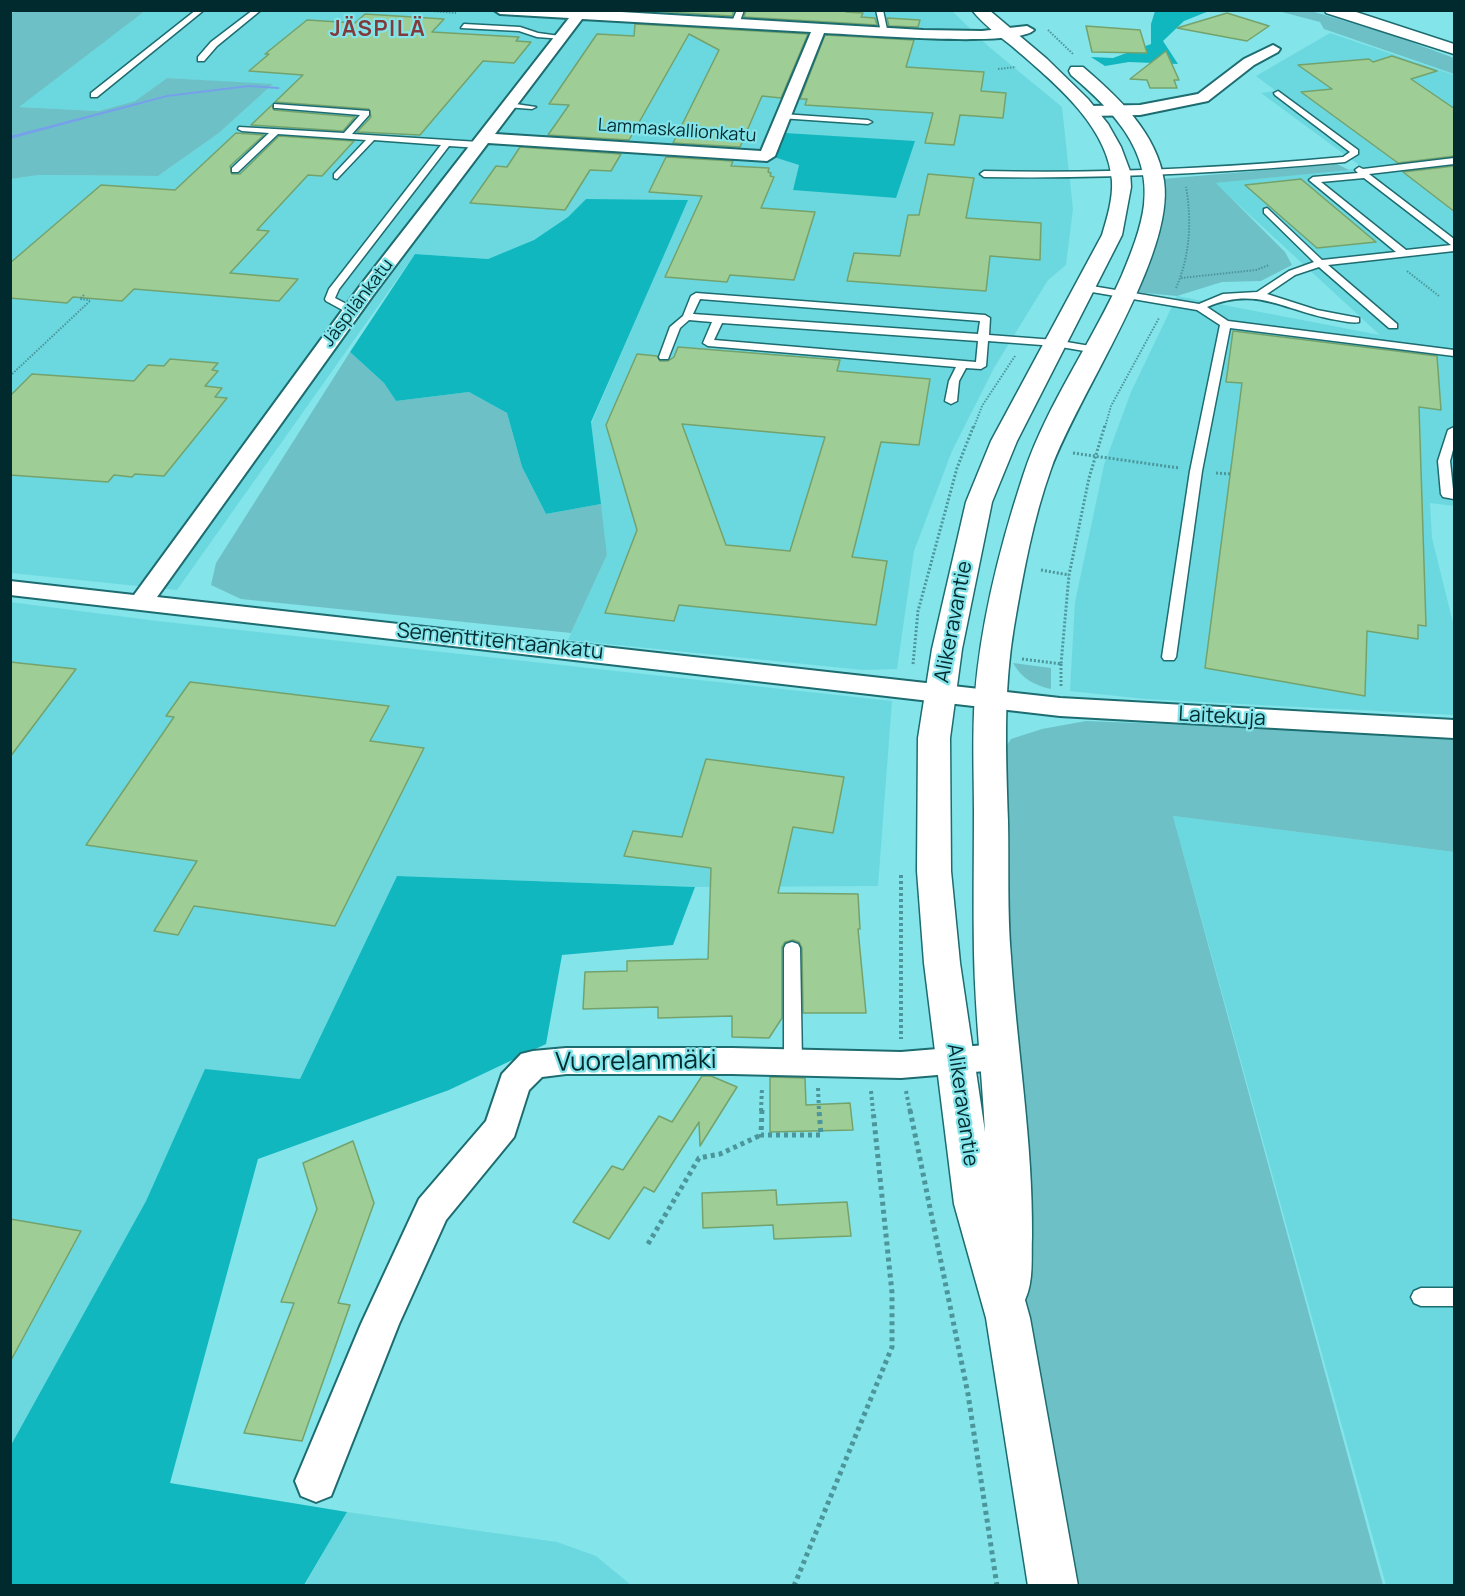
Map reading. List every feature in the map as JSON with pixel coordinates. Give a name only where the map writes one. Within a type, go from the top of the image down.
[{"type":"street","points":[[500,10],[738,17],[819,28],[885,32],[974,35],[1027,30]]},
{"type":"street","name":"Alikeravantie","points":[[979,10],[1090,111],[1103,129],[1121,174],[1119,212],[1112,235],[1004,441],[979,502],[947,649],[934,738],[934,871],[942,963],[975,1204],[1008,1318],[1053,1586]]},
{"type":"street","points":[[1332,10],[1455,49]]},
{"type":"street","points":[[1367,10],[1455,38]]},
{"type":"street","name":"Jäspilänkatu","points":[[141,602],[352,311],[508,105],[581,13]]},
{"type":"street","points":[[1010,14],[1042,42]]},
{"type":"street","name":"Lammaskallionkatu","points":[[481,142],[767,156],[819,28]]},
{"type":"street","points":[[1090,111],[1140,110],[1203,98],[1249,62],[1273,49]]},
{"type":"street","name":"Alikeravantie","points":[[1008,1318],[1011,1204],[998,1057],[992,954],[990,697],[994,656],[1012,562],[1038,470],[1123,294],[1150,230],[1155,185],[1141,141],[1121,111],[1061,58]]},
{"type":"street","name":"Sementtitehtaankatu","points":[[10,588],[990,697]]},
{"type":"street","name":"Laitekuja","points":[[990,697],[1060,707],[1455,729]]},
{"type":"street","name":"Vuorelanmäki","points":[[316,1481],[381,1324],[432,1210],[502,1127],[514,1084],[533,1064],[566,1061],[868,1066],[998,1057]]},
{"type":"lane","points":[[94,95],[201,10]]},
{"type":"lane","points":[[201,58],[214,44],[258,10]]},
{"type":"lane","points":[[879,10],[885,32]]},
{"type":"lane","points":[[464,26],[519,29],[537,35],[563,37]]},
{"type":"lane","points":[[984,174],[1183,172],[1345,159],[1355,152],[1278,93]]},
{"type":"lane","points":[[508,105],[532,107]]},
{"type":"lane","points":[[277,106],[366,113],[346,136]]},
{"type":"lane","points":[[783,117],[868,122]]},
{"type":"lane","points":[[242,129],[447,143],[481,142]]},
{"type":"lane","points":[[235,170],[276,132]]},
{"type":"lane","points":[[337,176],[372,138]]},
{"type":"lane","points":[[352,311],[330,299],[334,288],[447,143]]},
{"type":"lane","points":[[1345,159],[1455,243]]},
{"type":"lane","points":[[1405,254],[1313,180],[1455,161]]},
{"type":"lane","points":[[1267,211],[1320,263],[1393,326]]},
{"type":"lane","points":[[1259,295],[1292,273],[1320,263],[1455,248]]},
{"type":"lane","points":[[1086,288],[1200,307],[1225,324],[1455,353]]},
{"type":"lane","points":[[1200,307],[1223,297],[1259,295],[1315,313],[1354,320]]},
{"type":"lane","points":[[664,357],[675,327],[687,316],[696,296],[985,318],[981,366],[708,343],[718,319]]},
{"type":"lane","points":[[687,316],[1055,343],[1096,350]]},
{"type":"lane","points":[[1169,657],[1196,471],[1224,339],[1225,324]]},
{"type":"lane","points":[[951,401],[954,381],[962,365]]},
{"type":"lane","points":[[1455,430],[1449,462],[1447,494],[1455,495]]},
{"type":"lane","points":[[790,1063],[792,948]]},
{"type":"lane","points":[[1421,1297],[1455,1297]]},
{"type":"path","points":[[998,69],[1016,67]]},
{"type":"path","points":[[994,656],[1062,664],[1069,574],[1089,478],[1110,406],[1181,278],[1189,234],[1190,201],[1183,172]]},
{"type":"path","points":[[10,376],[91,300],[80,299],[84,295]]},
{"type":"path","points":[[1047,449],[1196,471]]},
{"type":"path","points":[[1041,570],[1069,574]]},
{"type":"path","points":[[914,646],[947,649]]},
{"type":"path","points":[[761,1135],[790,1063]]},
{"type":"path","points":[[648,1244],[699,1158],[720,1154],[761,1135],[821,1135],[790,1063]]},
{"type":"path","points":[[794,1586],[892,1347],[892,1293],[868,1066]]},
{"type":"shaded area","points":[[951,10],[988,46],[1062,107],[1073,209],[1066,265],[1048,280],[994,368],[952,451],[914,551],[897,669],[863,670],[568,640],[607,555],[591,424],[687,200],[586,199],[568,217],[534,240],[488,259],[415,254],[177,590],[11,573],[10,179],[39,175],[158,176],[219,133],[272,85],[167,78],[135,101],[97,111],[17,107],[145,11]],"holes":[[[799,165],[896,198],[793,189]]]},
{"type":"shaded area","points":[[16,11],[145,11],[19,107],[98,111],[135,101],[167,78],[273,84],[219,133],[158,176],[39,175],[11,179],[10,14]]},
{"type":"shaded area","points":[[1155,11],[1209,11],[1184,21],[1163,41],[1178,64],[1129,62],[1105,66],[1091,57],[1113,58],[1151,44],[1151,24]]},
{"type":"shaded area","points":[[1278,11],[1311,11],[1392,35],[1454,58],[1454,74],[1324,29],[1320,22]]},
{"type":"shaded area","points":[[1330,33],[1454,75],[1454,506],[1430,503],[1432,538],[1454,627],[1454,715],[1145,699],[1070,691],[1075,602],[1104,465],[1131,392],[1177,296],[1380,335],[1215,183],[1363,168],[1261,93],[1276,91],[1256,76]]},
{"type":"shaded area","points":[[785,133],[915,141],[896,198],[793,190],[799,165],[774,157]]},
{"type":"shaded area","points":[[1337,164],[1349,170],[1216,183],[1285,252],[1292,265],[1261,281],[1222,282],[1177,296],[1135,292],[1162,179]]},
{"type":"shaded area","points":[[586,199],[688,200],[591,422],[601,504],[546,514],[522,467],[507,413],[469,392],[396,401],[384,383],[350,352],[415,254],[488,259],[534,240],[568,217]]},
{"type":"shaded area","points":[[350,352],[384,383],[396,401],[469,392],[507,413],[522,467],[546,514],[601,504],[607,555],[571,633],[241,599],[211,585],[216,563]]},
{"type":"shaded area","points":[[10,602],[157,621],[892,701],[878,886],[695,887],[397,876],[300,1079],[205,1070],[146,1201],[11,1445]]},
{"type":"shaded area","points":[[1013,663],[1051,668],[1051,689],[1029,680]]},
{"type":"shaded area","points":[[1086,721],[1454,735],[1454,852],[1173,816],[1383,1585],[1053,1585],[1008,1318],[998,759],[1011,739],[1042,729]]},
{"type":"shaded area","points":[[1173,816],[1454,852],[1454,1585],[1386,1585]]},
{"type":"shaded area","points":[[397,876],[695,887],[673,945],[562,955],[546,1044],[449,1090],[258,1159],[170,1483],[347,1512],[304,1585],[11,1586],[11,1445],[146,1201],[205,1069],[300,1079]]},
{"type":"shaded area","points":[[347,1512],[557,1542],[596,1556],[631,1585],[304,1586]]},
{"type":"building","points":[[635,10],[734,10],[732,16]]},
{"type":"building","points":[[746,10],[847,10],[846,12],[863,13],[861,17],[875,18],[877,25],[744,17]]},
{"type":"building","points":[[1227,13],[1269,26],[1247,41],[1177,28]]},
{"type":"building","points":[[365,14],[444,19],[432,32],[519,37],[516,41],[531,42],[514,63],[483,61],[420,135],[357,132],[371,117],[369,109],[275,102],[303,75],[249,71],[269,54],[265,54],[307,20],[355,23]]},
{"type":"building","points":[[887,18],[920,20],[918,27],[889,26]]},
{"type":"building","points":[[635,24],[808,34],[781,98],[762,96],[740,147],[673,143],[719,50],[689,34],[629,140],[548,135],[569,105],[549,104],[597,34],[634,36]]},
{"type":"building","points":[[1086,26],[1140,30],[1147,53],[1092,52]]},
{"type":"building","points":[[825,35],[914,40],[906,67],[984,72],[981,91],[1006,93],[1003,118],[960,115],[954,145],[925,143],[933,113],[805,105],[807,99],[800,99]]},
{"type":"building","points":[[1166,51],[1179,80],[1174,80],[1177,88],[1150,88],[1147,80],[1130,79]]},
{"type":"building","points":[[1392,56],[1437,71],[1411,79],[1455,109],[1455,156],[1398,163],[1301,92],[1332,89],[1298,65],[1369,59],[1373,62]]},
{"type":"building","points":[[272,105],[274,110],[355,117],[343,131],[251,125]]},
{"type":"building","points":[[236,133],[264,135],[230,166],[232,174],[240,174],[279,136],[354,141],[322,176],[308,175],[257,230],[269,231],[230,273],[298,279],[279,301],[134,289],[122,301],[73,297],[67,303],[10,298],[10,263],[101,185],[175,190]]},
{"type":"building","points":[[520,147],[621,154],[611,171],[590,170],[565,210],[470,203],[496,166],[507,167]]},
{"type":"building","points":[[666,157],[733,161],[731,166],[769,168],[770,176],[774,177],[761,208],[815,212],[794,280],[730,275],[727,282],[665,277],[702,196],[649,192]]},
{"type":"building","points":[[1454,166],[1455,212],[1403,172]]},
{"type":"building","points":[[928,174],[974,178],[966,218],[1041,223],[1040,260],[990,256],[986,291],[847,281],[854,253],[900,256],[908,215],[919,215]]},
{"type":"building","points":[[1301,179],[1376,242],[1317,248],[1245,185]]},
{"type":"building","points":[[1233,331],[1437,356],[1441,410],[1419,407],[1426,626],[1418,625],[1418,639],[1367,631],[1365,696],[1205,668],[1242,383],[1226,382]]},
{"type":"building","points":[[678,347],[840,360],[837,371],[930,379],[919,445],[881,442],[852,557],[887,561],[876,625],[679,605],[674,621],[605,613],[637,530],[606,425],[637,354],[657,356],[660,361],[668,361],[674,357]],"holes":[[[682,424],[825,437],[790,551],[726,545]]]},
{"type":"building","points":[[170,359],[218,363],[212,370],[218,371],[205,386],[222,388],[215,397],[227,398],[164,476],[114,475],[108,482],[10,475],[10,396],[32,374],[134,381],[148,365],[164,366]]},
{"type":"building","points":[[10,662],[76,669],[10,757]]},
{"type":"building","points":[[190,682],[389,706],[370,741],[424,748],[335,926],[194,906],[178,935],[154,931],[197,861],[86,845],[174,717],[166,716]]},
{"type":"building","points":[[706,759],[844,777],[833,833],[793,827],[778,893],[858,894],[860,929],[858,929],[866,1013],[803,1013],[802,948],[799,942],[793,940],[785,942],[782,947],[782,1018],[769,1038],[732,1037],[732,1016],[658,1018],[658,1007],[583,1009],[585,972],[627,971],[627,961],[708,959],[711,868],[624,856],[633,831],[682,837]]},
{"type":"building","points":[[702,1076],[711,1076],[737,1087],[700,1146],[699,1122],[654,1192],[644,1187],[609,1239],[573,1222],[612,1166],[623,1170],[659,1116],[672,1122]]},
{"type":"building","points":[[770,1077],[805,1078],[806,1105],[850,1103],[853,1130],[770,1132]]},
{"type":"building","points":[[353,1141],[374,1203],[338,1303],[350,1305],[302,1441],[244,1433],[294,1303],[281,1302],[317,1209],[303,1163]]},
{"type":"building","points":[[776,1190],[777,1205],[847,1202],[851,1236],[774,1239],[773,1225],[703,1228],[702,1193]]},
{"type":"building","points":[[10,1219],[81,1231],[10,1362]]},
{"type":"waterway","points":[[10,138],[167,96],[249,86],[278,88]]},
{"type":"district","name":"JÄSPILÄ","points":[[378,30]]}]
